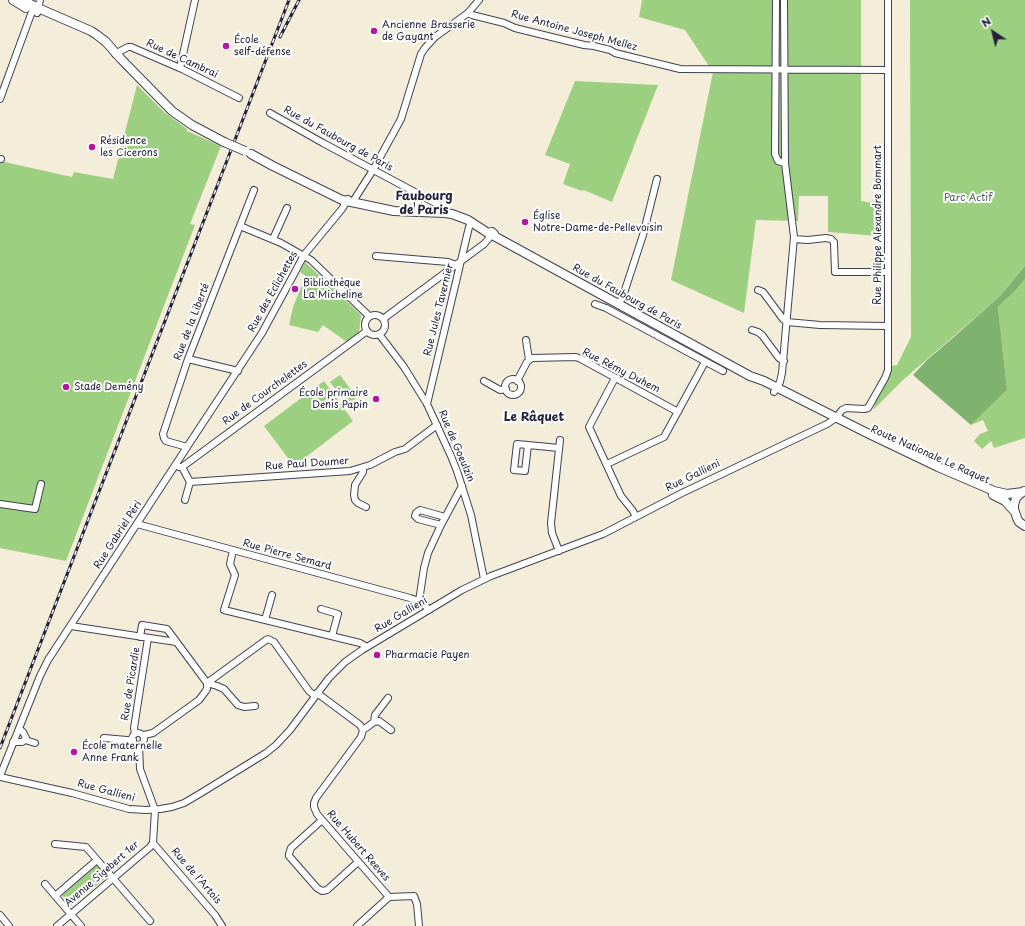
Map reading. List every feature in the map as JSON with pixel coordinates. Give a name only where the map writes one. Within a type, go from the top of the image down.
[{"type":"main road","points":[[13,0],[94,32],[103,39],[118,56]]},
{"type":"main road","points":[[23,0],[36,8]]},
{"type":"main road","name":"Rue du Faubourg de Paris","points":[[118,56],[172,111],[192,125],[224,142],[284,168],[350,201],[362,205],[389,211],[448,214],[458,216],[471,222],[490,236],[619,304],[775,390],[834,420],[855,427]]},
{"type":"main road","name":"Route Nationale Le Raquet","points":[[834,420],[906,457],[997,496],[1008,504],[1014,511],[1018,520],[1025,526]]},
{"type":"main road","name":"Route Nationale Le Raquet","points":[[855,427],[938,467],[994,491],[1007,494],[1024,491]]},
{"type":"main road","points":[[1014,511],[1015,500],[1024,491]]},
{"type":"street","points":[[180,68],[195,0]]},
{"type":"street","name":"Rue des Eclichettes","points":[[247,358],[268,324],[304,255],[350,201],[373,170],[401,119],[421,54],[432,40],[468,13],[480,0]]},
{"type":"street","points":[[776,0],[775,154],[778,161],[785,163]]},
{"type":"street","points":[[775,390],[781,378],[784,361],[794,239],[785,163],[784,0]]},
{"type":"street","name":"Rue Philippe Alexandre Bommart","points":[[834,420],[842,410],[846,408],[868,408],[888,370],[888,0]]},
{"type":"street","points":[[0,99],[36,8]]},
{"type":"street","name":"Rue Antoine Joseph Mellez","points":[[468,13],[504,23],[515,28],[584,45],[594,46],[610,50],[615,53],[685,70],[888,70]]},
{"type":"street","name":"Rue de Cambrai","points":[[118,56],[131,47],[180,68],[239,98]]},
{"type":"street","name":"Rue du Faubourg de Paris","points":[[270,113],[439,205]]},
{"type":"street","points":[[619,304],[643,235],[657,179]]},
{"type":"street","name":"Rue de la Liberté","points":[[187,447],[166,441],[163,435],[188,359],[254,190]]},
{"type":"street","points":[[418,194],[418,212]]},
{"type":"street","points":[[273,239],[287,208]]},
{"type":"street","name":"Rue Jules Tavernier","points":[[427,404],[459,263],[471,222]]},
{"type":"street","points":[[240,226],[273,239],[304,255],[314,262],[369,316]]},
{"type":"street","points":[[383,319],[485,244],[490,236]]},
{"type":"street","points":[[794,239],[831,239],[834,242],[835,272],[888,272]]},
{"type":"street","points":[[376,256],[459,263]]},
{"type":"street","points":[[758,290],[763,292],[787,322],[820,325],[888,326]]},
{"type":"street","name":"Rue du Faubourg de Paris","points":[[595,304],[606,308],[722,371]]},
{"type":"street","points":[[377,315],[383,319],[385,324],[383,330],[379,334],[372,335],[365,328],[364,323],[366,318],[369,316],[377,315]]},
{"type":"street","points":[[752,330],[762,335],[779,358],[784,361]]},
{"type":"street","name":"Rue de Courchelettes","points":[[182,468],[367,331]]},
{"type":"street","name":"Rue de Goeulzin","points":[[379,334],[404,367],[427,404],[455,464],[473,525],[484,579]]},
{"type":"street","points":[[517,381],[529,360],[526,340]]},
{"type":"street","name":"Rue Gabriel Péri","points":[[0,776],[43,668],[247,358]]},
{"type":"street","name":"Rue Rémy Duhem","points":[[529,360],[534,358],[581,359],[678,412]]},
{"type":"street","points":[[188,359],[238,371]]},
{"type":"street","points":[[607,464],[665,436],[705,362]]},
{"type":"street","points":[[615,378],[589,426],[621,496],[636,517]]},
{"type":"street","points":[[484,381],[500,390],[506,389]]},
{"type":"street","points":[[509,381],[517,381],[520,383],[520,390],[515,395],[511,395],[508,393],[506,385],[509,381]]},
{"type":"street","name":"Rue Gallieni","points":[[0,776],[72,793],[123,808],[155,810],[172,807],[188,801],[269,750],[286,735],[329,678],[349,659],[462,590],[484,579],[600,535],[689,489],[834,420]]},
{"type":"street","name":"Rue Paul Doumer","points":[[190,482],[345,472],[363,468],[374,464],[395,452],[405,449],[438,425]]},
{"type":"street","points":[[559,551],[552,533],[551,523],[560,440]]},
{"type":"street","points":[[528,445],[559,448]]},
{"type":"street","points":[[175,466],[182,468],[190,482],[185,500]]},
{"type":"street","points":[[363,468],[363,472],[355,485],[354,495],[355,500],[358,503],[366,507]]},
{"type":"street","points":[[0,504],[35,509],[41,484]]},
{"type":"street","points":[[419,601],[425,563],[441,525],[462,486]]},
{"type":"street","points":[[441,525],[418,519],[416,513],[420,510],[445,517]]},
{"type":"street","name":"Rue Pierre Semard","points":[[137,524],[419,601],[429,610]]},
{"type":"street","points":[[233,550],[230,564],[234,575],[224,610],[360,643],[367,647]]},
{"type":"street","points":[[265,620],[272,595]]},
{"type":"street","points":[[321,609],[338,614],[332,636]]},
{"type":"street","points":[[104,738],[127,740],[140,733],[144,736],[153,733],[199,700],[207,689],[207,683],[167,629],[142,625],[140,637]]},
{"type":"street","points":[[71,626],[176,642]]},
{"type":"street","name":"Rue de Picardie","points":[[134,737],[134,728],[148,638]]},
{"type":"street","points":[[207,683],[266,640],[270,640],[274,642],[309,691],[360,725],[363,730]]},
{"type":"street","points":[[207,683],[218,686],[224,690],[238,705],[244,707],[255,706]]},
{"type":"street","name":"Rue Hubert Reeves","points":[[357,926],[389,897],[317,814],[314,803],[316,798],[361,737],[363,730],[374,722],[376,715],[388,698]]},
{"type":"street","points":[[374,722],[379,721],[391,730]]},
{"type":"street","points":[[19,729],[25,735],[25,740]]},
{"type":"street","points":[[139,744],[142,744],[144,741],[144,736]]},
{"type":"street","points":[[134,737],[136,744],[139,744]]},
{"type":"street","points":[[13,742],[22,742],[25,740],[35,743]]},
{"type":"street","points":[[139,744],[140,769],[155,810]]},
{"type":"street","points":[[141,810],[148,804],[150,795]]},
{"type":"street","name":"Avenue Sigebert 1er","points":[[57,926],[153,843],[155,810]]},
{"type":"street","points":[[322,820],[291,848],[288,854],[289,856],[317,888],[322,891],[327,890],[358,862]]},
{"type":"street","name":"Rue de l'Artois","points":[[153,843],[215,914],[221,925]]},
{"type":"street","points":[[54,844],[84,846],[88,849],[150,921]]},
{"type":"street","name":"Avenue Sigebert 1er","points":[[55,896],[97,860]]},
{"type":"street","points":[[44,884],[81,926]]},
{"type":"street","points":[[389,897],[414,896],[417,904],[420,926]]},
{"type":"street","points":[[0,915],[9,926]]},
{"type":"green space","points":[[642,0],[861,0],[861,201],[883,205],[879,236],[828,232],[828,196],[799,196],[798,221],[756,220],[744,313],[671,280],[713,72],[685,30],[639,17]]},
{"type":"green space","name":"Parc Actif","points":[[910,0],[1025,0],[1025,266],[1000,296],[904,379],[873,410],[877,397],[889,375],[891,366],[897,365],[911,337]]},
{"type":"green space","points":[[575,81],[658,85],[612,202],[586,191],[563,184],[570,164],[545,155]]},
{"type":"green space","name":"Stade Demény","points":[[137,85],[164,112],[187,129],[187,131],[221,146],[190,224],[195,225],[66,561],[0,548],[0,161],[72,177],[74,172],[113,179]]},
{"type":"green space","points":[[305,262],[361,315],[359,334],[347,342],[323,325],[318,332],[289,325],[293,307],[306,276],[300,272]]},
{"type":"green space","points":[[1025,266],[1025,279],[998,307],[1007,390],[971,425],[913,375],[927,360],[1000,296]]},
{"type":"green space","points":[[1025,279],[1025,438],[994,448],[991,441],[982,449],[974,441],[980,434],[988,431],[983,420],[971,425],[1007,390],[998,307]]},
{"type":"green space","points":[[340,375],[357,398],[347,404],[330,382]]},
{"type":"green space","points":[[324,381],[353,421],[294,466],[264,426]]},
{"type":"green space","points":[[97,865],[107,877],[71,906],[62,895]]},
{"type":"railway","points":[[0,748],[289,0]]},
{"type":"railway","points":[[280,37],[299,0]]},
{"type":"place","name":"Ancienne Brasserie de Gayant","points":[[374,31]]},
{"type":"place","name":"École self-défense","points":[[226,46]]},
{"type":"place","name":"Résidence les Cicerons","points":[[92,147]]},
{"type":"place","name":"Église Notre-Dame-de-Pellevoisin","points":[[525,222]]},
{"type":"place","name":"Bibliothèque La Micheline","points":[[295,289]]},
{"type":"place","name":"Stade Demény","points":[[66,387]]},
{"type":"place","name":"École primaire Denis Papin","points":[[376,399]]},
{"type":"place","name":"Pharmacie Payen","points":[[377,655]]},
{"type":"place","name":"École maternelle Anne Frank","points":[[74,752]]},
{"type":"district","name":"Faubourg de Paris","points":[[424,204]]},
{"type":"district","name":"Le Râquet","points":[[534,418]]}]
